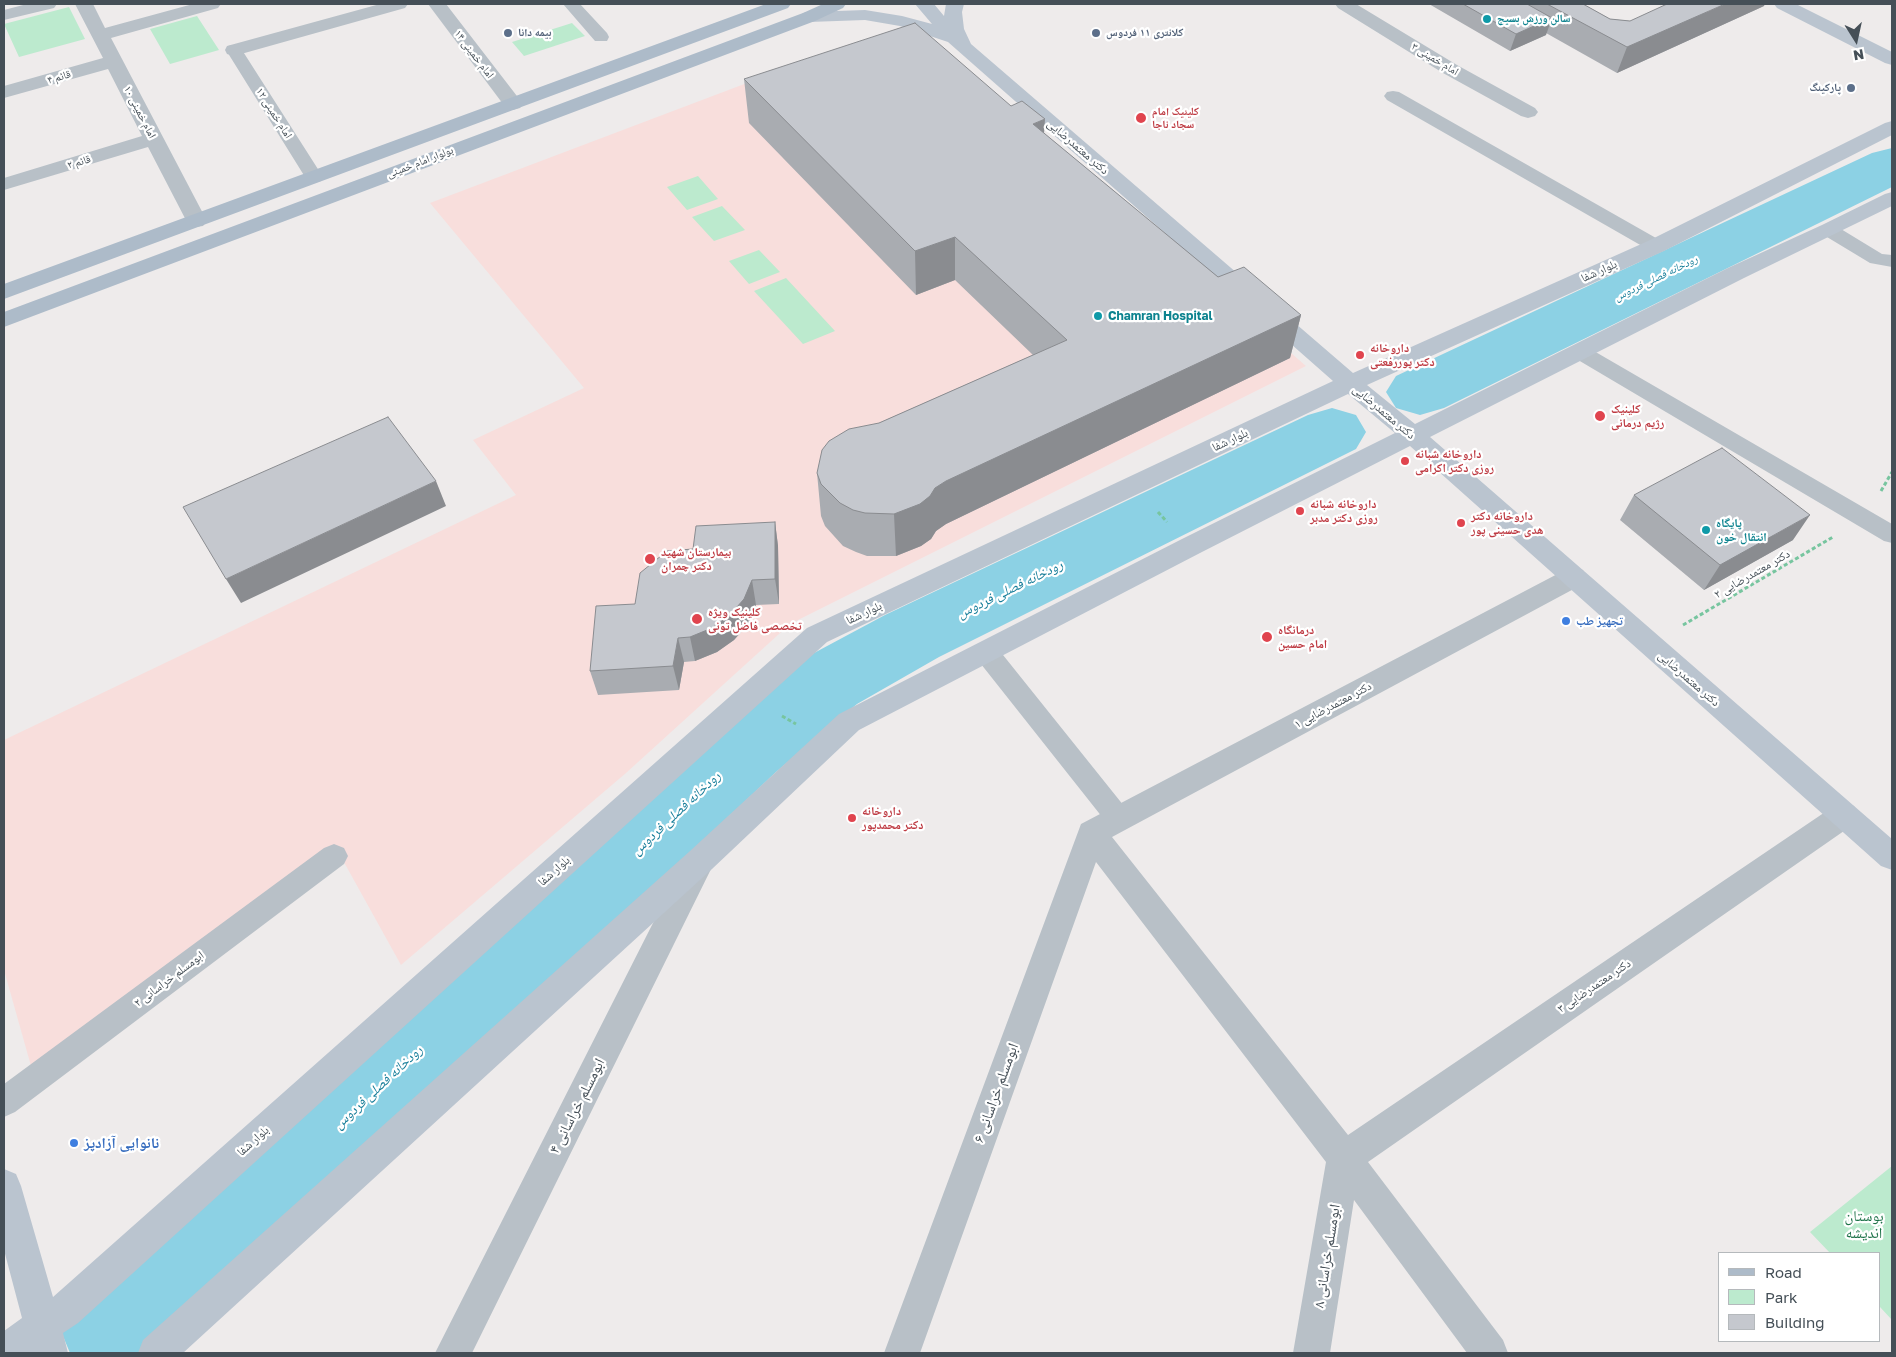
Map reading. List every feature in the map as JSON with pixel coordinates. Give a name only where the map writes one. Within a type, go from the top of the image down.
[{"type":"main road","name":"بولوار امام خمینی","points":[[4,292],[782,4]]},
{"type":"main road","name":"بولوار امام خمینی","points":[[4,320],[662,71],[810,17],[837,4]]},
{"type":"main road","points":[[646,54],[662,71]]},
{"type":"street","points":[[4,15],[48,4]]},
{"type":"street","name":"امام خمینی ۱۰","points":[[84,4],[196,221]]},
{"type":"street","points":[[100,35],[212,4]]},
{"type":"street","points":[[234,50],[399,4]]},
{"type":"street","name":"امام خمینی ۱۴","points":[[436,4],[513,104]]},
{"type":"street","name":"دکتر معتمد‌رضایی","points":[[924,4],[962,46],[1350,383],[1414,436],[1892,857]]},
{"type":"street","points":[[955,4],[955,29],[962,46]]},
{"type":"street","name":"امام خمینی ۳","points":[[1344,4],[1450,69],[1528,112]]},
{"type":"street","points":[[1783,4],[1892,59]]},
{"type":"street","points":[[810,17],[865,15],[902,21],[936,31],[962,46]]},
{"type":"street","name":"قائم ۴","points":[[4,92],[114,61]]},
{"type":"street","name":"بلوار شفا","points":[[4,1353],[46,1340],[73,1304],[817,635],[1350,383],[1656,246],[1892,127]]},
{"type":"street","name":"قائم ۲","points":[[4,184],[154,139]]},
{"type":"street","points":[[156,1353],[701,860],[849,722],[1191,546],[1414,436],[1736,273],[1892,198]]},
{"type":"street","name":"دکتر معتمدرضایی ۱","points":[[1105,826],[1574,577]]},
{"type":"street","name":"دکتر معتمدرضایی ۳","points":[[1344,1158],[1844,815]]},
{"type":"street","points":[[1105,826],[1344,1158],[1490,1353]]},
{"type":"street","name":"ابومسلم خراسانی ۶","points":[[902,1353],[1105,826]]},
{"type":"street","name":"ابومسلم خراسانی ۴","points":[[453,1353],[701,860]]},
{"type":"street","name":"ابومسلم خراسانی ۸","points":[[1311,1353],[1344,1158]]},
{"type":"street","points":[[4,1186],[46,1340]]},
{"type":"lane","points":[[571,4],[602,37]]},
{"type":"lane","name":"امام خمینی ۱۲","points":[[234,50],[314,177]]},
{"type":"lane","points":[[1393,96],[1656,246]]},
{"type":"lane","points":[[1828,230],[1877,258],[1892,262]]},
{"type":"lane","points":[[1580,352],[1892,534]]},
{"type":"lane","points":[[986,652],[1105,826]]},
{"type":"lane","name":"ابومسلم خراسانی ۲","points":[[4,1102],[334,856]]},
{"type":"path","points":[[1133,486],[1191,546]]},
{"type":"path","name":"دکتر معتمدرضایی ۲","points":[[1650,645],[1864,519]]},
{"type":"path","points":[[749,696],[826,743]]},
{"type":"shaded area","name":"بیمارستان شهید دکتر چمران","points":[[850,44],[946,54],[1306,366],[790,624],[626,773],[401,965],[335,846],[31,1066],[4,970],[4,740],[516,495],[473,440],[584,388],[430,203]]},
{"type":"green space","points":[[69,7],[85,39],[19,57],[4,24]]},
{"type":"green space","points":[[197,16],[219,50],[170,64],[150,29]]},
{"type":"green space","points":[[572,23],[585,36],[524,56],[512,42]]},
{"type":"green space","points":[[698,176],[718,199],[687,210],[667,187]]},
{"type":"green space","points":[[722,206],[745,230],[714,241],[692,217]]},
{"type":"green space","points":[[759,250],[780,272],[749,284],[729,261]]},
{"type":"green space","points":[[786,278],[835,331],[803,344],[754,291]]},
{"type":"green space","name":"بوستان اندیشه","points":[[1892,1166],[1892,1320],[1881,1308],[1881,1252],[1829,1252],[1810,1232]]},
{"type":"building","points":[[1463,4],[1527,4],[1552,18],[1516,34]]},
{"type":"building","points":[[1547,4],[1583,4],[1610,19],[1630,21],[1667,4],[1725,4],[1627,47]]},
{"type":"building","name":"Chamran Hospital","points":[[915,23],[1011,106],[1022,101],[1045,119],[1033,124],[1218,277],[1244,267],[1301,315],[946,481],[935,488],[930,496],[920,504],[894,514],[865,513],[853,510],[840,503],[821,484],[817,473],[822,450],[829,441],[849,429],[879,423],[1067,340],[955,237],[915,251],[744,79]]},
{"type":"building","points":[[388,417],[436,481],[226,579],[183,507]]},
{"type":"building","points":[[1722,448],[1810,515],[1720,565],[1634,495]]},
{"type":"building","name":"کلینیک ویژه تخصصی فاضل تونی","points":[[775,522],[775,579],[752,580],[744,599],[729,616],[712,628],[690,637],[678,638],[673,666],[590,671],[596,606],[635,604],[640,573],[667,551],[693,549],[696,526]]},
{"type":"waterway","name":"رودخانه فصلی فردوس","points":[[1420,392],[1892,165]]},
{"type":"waterway","name":"رودخانه فصلی فردوس","points":[[113,1329],[747,748],[829,682],[912,636],[1332,432]]},
{"type":"place","name":"سالن ورزش بسیج","points":[[1487,19]]},
{"type":"place","name":"بیمه دانا","points":[[508,33]]},
{"type":"place","name":"کلانتری ۱۱ فردوس","points":[[1096,33]]},
{"type":"place","name":"پارکینگ","points":[[1851,88]]},
{"type":"place","name":"کلینیک امام سجاد ناجا","points":[[1141,118]]},
{"type":"place","name":"Chamran Hospital","points":[[1098,316]]},
{"type":"place","name":"داروخانه دکتر پوررفعتی","points":[[1360,355]]},
{"type":"place","name":"کلینیک رژیم درمانی","points":[[1600,416]]},
{"type":"place","name":"داروخانه شبانه روزی دکتر اکرامی","points":[[1405,461]]},
{"type":"place","name":"داروخانه شبانه روزی دکتر مدبر","points":[[1300,511]]},
{"type":"place","name":"داروخانه دکتر هدی حسینی پور","points":[[1461,523]]},
{"type":"place","name":"پایگاه انتقال خون","points":[[1706,530]]},
{"type":"place","name":"بیمارستان شهید دکتر چمران","points":[[650,559]]},
{"type":"place","name":"کلینیک ویژه تخصصی فاضل تونی","points":[[697,619]]},
{"type":"place","name":"تجهیز طب","points":[[1566,621]]},
{"type":"place","name":"درمانگاه امام حسین","points":[[1267,637]]},
{"type":"place","name":"داروخانه دکتر محمدپور","points":[[852,818]]},
{"type":"place","name":"نانوایی آزادپز","points":[[74,1143]]}]
